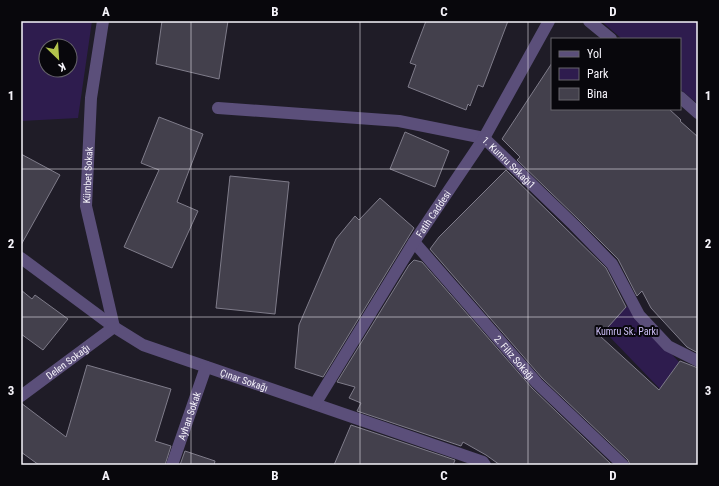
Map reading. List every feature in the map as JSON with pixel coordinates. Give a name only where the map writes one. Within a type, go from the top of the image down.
[{"type":"street","name":"Kümbet Sokak","points":[[103,21],[91,98],[86,206],[114,327]]},
{"type":"street","name":"Fatih Caddesi","points":[[315,404],[414,242],[484,138],[548,21]]},
{"type":"street","points":[[590,21],[609,38]]},
{"type":"street","points":[[681,98],[698,112]]},
{"type":"street","name":"1. Kumru Sokağı1","points":[[218,108],[399,120],[484,138],[574,224],[612,264],[639,315],[668,346],[698,362]]},
{"type":"street","name":"2. Filiz Sokağı","points":[[414,242],[537,383],[623,465]]},
{"type":"street","name":"Çınar Sokağı","points":[[21,258],[114,327],[143,345],[482,462],[485,465]]},
{"type":"street","name":"Delen Sokağı","points":[[21,396],[114,327]]},
{"type":"street","name":"Ayhan Sokak","points":[[172,465],[206,367]]},
{"type":"green space","points":[[21,21],[92,21],[78,118],[21,121]]},
{"type":"green space","points":[[601,21],[698,21],[698,104],[681,90],[681,38],[621,38]]},
{"type":"green space","name":"Kumru Sk. Parkı","points":[[627,306],[679,362],[660,389],[604,331]]},
{"type":"building","points":[[162,21],[228,21],[219,79],[156,64]]},
{"type":"building","points":[[426,21],[508,21],[483,87],[478,85],[470,106],[468,104],[466,110],[408,87],[416,65],[410,63]]},
{"type":"building","points":[[551,65],[551,110],[670,110],[698,137],[698,353],[687,347],[651,308],[642,291],[637,296],[618,259],[517,160],[520,157],[502,139]]},
{"type":"building","points":[[159,117],[203,134],[177,202],[198,211],[172,268],[124,247],[159,170],[141,163]]},
{"type":"building","points":[[405,132],[449,151],[435,187],[390,169]]},
{"type":"building","points":[[21,154],[60,175],[21,245]]},
{"type":"building","points":[[506,170],[606,268],[626,307],[600,336],[659,390],[680,361],[698,368],[698,465],[630,465],[628,460],[542,378],[430,249],[439,237]]},
{"type":"building","points":[[230,176],[289,182],[275,314],[216,308]]},
{"type":"building","points":[[380,198],[414,228],[323,377],[295,368],[299,325],[336,239],[355,216],[359,220]]},
{"type":"building","points":[[414,260],[422,262],[532,388],[612,465],[500,465],[463,442],[461,446],[357,411],[361,403],[349,398],[355,387],[337,382],[409,265]]},
{"type":"building","points":[[21,290],[32,299],[35,295],[68,319],[43,350],[21,334]]},
{"type":"building","points":[[87,365],[171,389],[155,441],[171,446],[165,465],[39,465],[21,452],[21,403],[66,437]]},
{"type":"building","points":[[351,425],[455,460],[453,465],[334,465]]},
{"type":"building","points":[[185,451],[215,461],[214,465],[180,465]]}]
